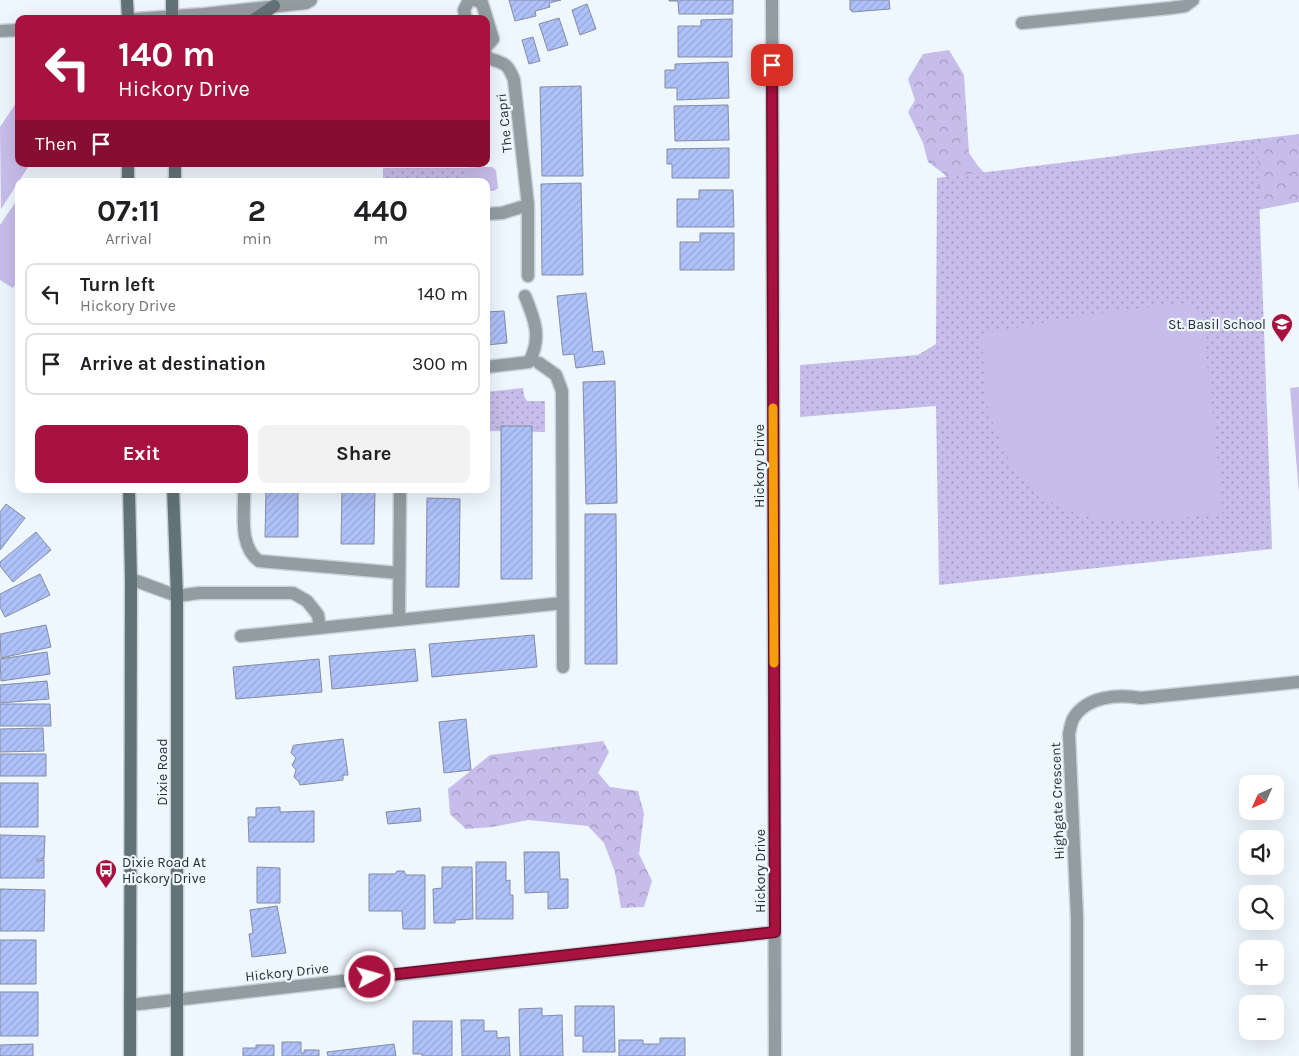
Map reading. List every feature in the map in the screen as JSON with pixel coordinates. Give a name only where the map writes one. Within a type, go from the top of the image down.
[{"type":"main road","points":[[127,0],[128,15]]},
{"type":"main road","points":[[172,0],[172,15]]},
{"type":"main road","points":[[261,15],[274,6]]},
{"type":"main road","points":[[129,493],[131,579],[130,1056]]},
{"type":"main road","name":"Dixie Road","points":[[173,493],[177,596],[177,1056]]},
{"type":"street","points":[[191,15],[306,4],[311,0]]},
{"type":"street","points":[[465,15],[464,10],[469,0]]},
{"type":"street","points":[[474,0],[482,3],[486,15]]},
{"type":"street","name":"Hickory Drive","points":[[772,0],[775,1056]]},
{"type":"street","points":[[1022,23],[1171,8],[1185,6],[1193,0]]},
{"type":"street","points":[[490,28],[493,39],[490,43]]},
{"type":"street","points":[[0,31],[15,30]]},
{"type":"street","name":"The Capri","points":[[490,59],[504,63],[509,67],[514,80],[528,205],[528,276]]},
{"type":"street","points":[[490,214],[502,213],[528,205]]},
{"type":"street","points":[[490,367],[529,362],[534,354],[536,326],[525,296]]},
{"type":"street","points":[[539,363],[556,375],[562,391],[563,667]]},
{"type":"street","points":[[244,493],[245,541],[251,556],[259,561],[399,573]]},
{"type":"street","points":[[399,620],[400,493]]},
{"type":"street","points":[[131,579],[177,596],[199,592],[293,593],[307,601],[318,615],[320,628]]},
{"type":"street","points":[[241,636],[563,603]]},
{"type":"street","name":"Highgate Crescent","points":[[1077,1056],[1077,918],[1069,734],[1073,719],[1082,709],[1102,698],[1127,695],[1141,698],[1299,682]]},
{"type":"street","name":"Hickory Drive","points":[[130,1005],[775,932]]},
{"type":"green space","points":[[949,50],[964,75],[969,153],[978,166],[1007,197],[955,190],[944,174],[928,162],[923,143],[908,112],[915,100],[908,79],[923,54]]},
{"type":"green space","points":[[15,104],[15,167],[28,167],[21,178],[15,178],[15,187],[1,209],[0,127]]},
{"type":"green space","points":[[1299,134],[1299,202],[1252,211],[1120,155]]},
{"type":"green space","points":[[1257,139],[1272,549],[939,585],[936,406],[800,417],[800,365],[918,355],[936,344],[937,178]]},
{"type":"green space","points":[[492,167],[496,170],[498,188],[490,191],[490,178],[464,178],[464,168]]},
{"type":"green space","points":[[383,168],[464,168],[464,178],[383,178]]},
{"type":"green space","points":[[15,203],[15,285],[13,288],[0,280],[0,225]]},
{"type":"green space","points":[[1188,303],[1202,316],[1223,513],[1159,521],[1100,520],[1064,510],[1034,490],[1007,457],[988,411],[981,334],[1105,312]]},
{"type":"green space","points":[[1299,387],[1299,493],[1290,388]]},
{"type":"green space","points":[[523,388],[527,401],[545,401],[545,432],[490,431],[490,392]]},
{"type":"green space","points":[[603,741],[609,752],[598,773],[610,787],[638,791],[644,814],[639,854],[652,881],[644,907],[621,908],[615,872],[604,843],[588,826],[528,820],[492,827],[466,829],[450,814],[448,789],[490,755]]},
{"type":"building","points":[[509,0],[561,0],[549,3],[550,7],[535,11],[536,16],[515,21]]},
{"type":"building","points":[[669,0],[733,0],[733,14],[679,14],[678,1]]},
{"type":"building","points":[[850,0],[889,0],[890,9],[852,12],[850,10]]},
{"type":"building","points":[[587,4],[596,29],[580,35],[572,10]]},
{"type":"building","points":[[559,18],[568,45],[548,51],[539,24]]},
{"type":"building","points":[[732,19],[732,57],[678,57],[678,26],[701,26],[701,20]]},
{"type":"building","points":[[533,37],[540,61],[529,64],[522,40]]},
{"type":"building","points":[[728,62],[729,98],[677,100],[677,88],[665,88],[665,70],[675,70],[675,64]]},
{"type":"building","points":[[581,86],[583,176],[542,176],[540,87]]},
{"type":"building","points":[[728,105],[729,140],[675,141],[674,106]]},
{"type":"building","points":[[729,148],[729,178],[672,178],[672,164],[667,164],[667,149]]},
{"type":"building","points":[[581,183],[583,275],[542,275],[541,184]]},
{"type":"building","points":[[699,190],[733,190],[734,227],[677,227],[677,199],[699,199]]},
{"type":"building","points":[[700,233],[734,233],[734,270],[680,270],[680,242],[700,242]]},
{"type":"building","points":[[586,293],[593,352],[603,351],[605,364],[576,368],[574,354],[563,355],[557,296]]},
{"type":"building","points":[[504,311],[507,343],[490,345],[490,312]]},
{"type":"building","points":[[615,381],[617,503],[586,504],[583,382]]},
{"type":"building","points":[[501,426],[532,426],[532,579],[501,579]]},
{"type":"building","points":[[266,493],[298,493],[298,537],[265,537]]},
{"type":"building","points":[[342,493],[375,493],[374,544],[341,544]]},
{"type":"building","points":[[427,498],[460,499],[459,587],[426,587]]},
{"type":"building","points":[[6,504],[25,518],[0,550],[0,512]]},
{"type":"building","points":[[585,514],[616,514],[617,664],[585,664]]},
{"type":"building","points":[[36,532],[51,550],[13,582],[0,566],[0,562]]},
{"type":"building","points":[[40,574],[50,595],[5,617],[0,607],[0,594]]},
{"type":"building","points":[[46,625],[51,647],[1,658],[0,634]]},
{"type":"building","points":[[534,635],[537,667],[432,677],[429,644]]},
{"type":"building","points":[[415,649],[418,681],[332,689],[329,656]]},
{"type":"building","points":[[47,652],[50,674],[1,681],[0,659]]},
{"type":"building","points":[[319,659],[322,692],[236,699],[233,667]]},
{"type":"building","points":[[47,681],[49,699],[0,703],[0,685]]},
{"type":"building","points":[[0,704],[50,704],[51,726],[0,726]]},
{"type":"building","points":[[466,719],[471,770],[444,773],[439,722]]},
{"type":"building","points":[[43,728],[44,751],[0,752],[0,729]]},
{"type":"building","points":[[343,739],[348,775],[343,775],[343,780],[300,785],[294,777],[296,770],[292,765],[296,758],[291,753],[293,746]]},
{"type":"building","points":[[0,754],[46,754],[46,776],[0,776]]},
{"type":"building","points":[[0,783],[38,783],[38,827],[0,827]]},
{"type":"building","points":[[280,807],[280,812],[314,811],[314,842],[249,842],[248,817],[256,817],[256,808]]},
{"type":"building","points":[[420,808],[421,821],[388,824],[386,812]]},
{"type":"building","points":[[0,835],[45,836],[44,859],[37,859],[37,861],[44,860],[44,878],[0,878]]},
{"type":"building","points":[[524,852],[559,852],[560,879],[568,879],[568,908],[548,909],[548,892],[525,893]]},
{"type":"building","points":[[476,862],[506,862],[506,881],[510,880],[510,895],[513,895],[513,919],[476,919]]},
{"type":"building","points":[[257,867],[280,868],[280,903],[257,903]]},
{"type":"building","points":[[442,867],[472,867],[473,919],[455,920],[455,923],[434,923],[433,889],[442,888]]},
{"type":"building","points":[[397,871],[404,871],[406,875],[425,875],[425,929],[403,929],[402,911],[369,911],[369,874],[395,874]]},
{"type":"building","points":[[0,889],[45,890],[44,931],[0,931]]},
{"type":"building","points":[[277,906],[286,953],[252,957],[249,934],[253,933],[250,910]]},
{"type":"building","points":[[0,940],[36,940],[36,984],[0,984]]},
{"type":"building","points":[[0,992],[38,992],[38,1036],[0,1036]]},
{"type":"building","points":[[575,1006],[614,1006],[615,1052],[583,1052],[583,1036],[575,1036]]},
{"type":"building","points":[[542,1008],[542,1016],[562,1015],[563,1056],[520,1056],[519,1009]]},
{"type":"building","points":[[461,1020],[484,1020],[484,1031],[497,1031],[497,1038],[509,1037],[510,1056],[462,1056]]},
{"type":"building","points":[[413,1021],[452,1021],[452,1056],[422,1056],[422,1054],[413,1054]]},
{"type":"building","points":[[660,1038],[685,1038],[685,1056],[619,1056],[619,1040],[643,1040],[643,1044],[660,1044]]},
{"type":"building","points":[[282,1042],[301,1042],[301,1053],[304,1053],[304,1050],[319,1050],[319,1056],[282,1056]]},
{"type":"building","points":[[33,1044],[33,1056],[0,1056],[0,1045]]},
{"type":"building","points":[[394,1044],[396,1056],[328,1056],[327,1052]]},
{"type":"building","points":[[256,1045],[274,1045],[274,1056],[243,1056],[243,1048],[256,1048]]},
{"type":"slow traffic","points":[[773,408],[774,663]]},
{"type":"place","name":"St. Basil School","points":[[1282,343]]},
{"type":"place","name":"Dixie Road At Hickory Drive","points":[[106,889]]},
{"type":"route","points":[[370,977],[775,932],[772,65]]}]
